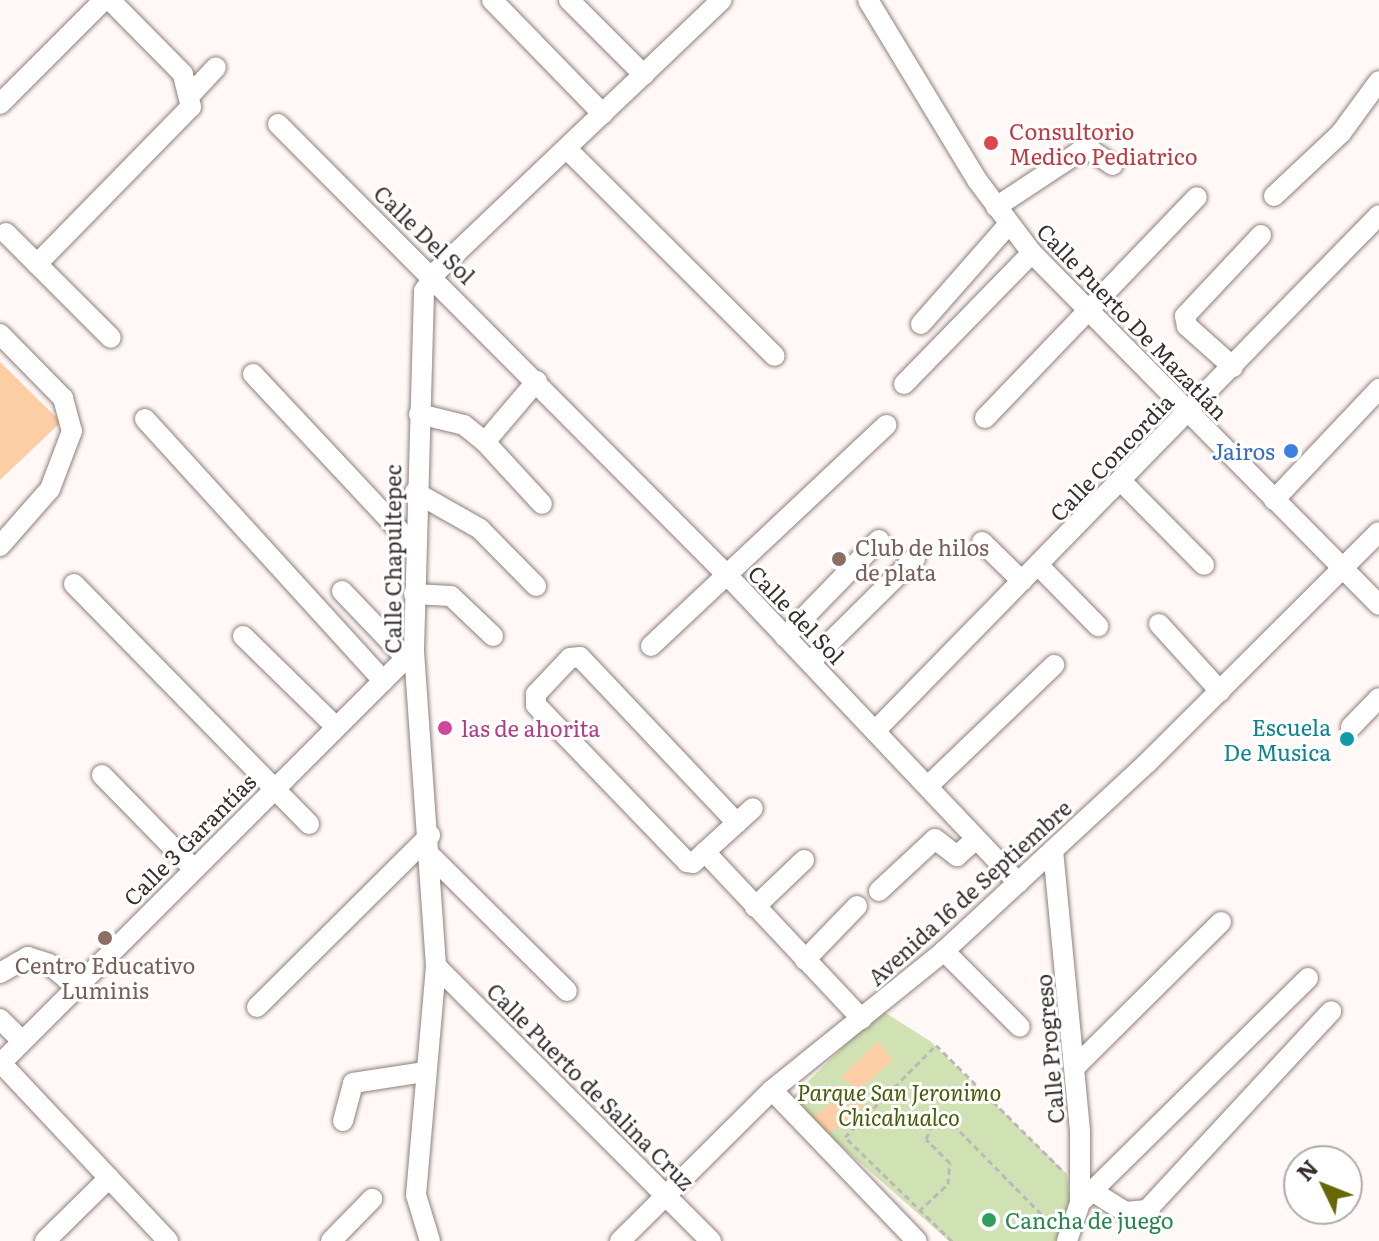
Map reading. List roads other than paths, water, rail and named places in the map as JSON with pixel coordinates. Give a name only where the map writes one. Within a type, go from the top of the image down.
[{"type":"street","points":[[0,104],[107,0],[173,62],[192,93]]},
{"type":"street","points":[[492,0],[603,114]]},
{"type":"street","points":[[569,0],[644,75]]},
{"type":"street","points":[[433,275],[722,0]]},
{"type":"street","name":"Calle Puerto De Mazatlán","points":[[868,0],[996,207],[1032,253],[1086,313],[1379,605]]},
{"type":"street","points":[[37,264],[186,116],[192,93],[216,67]]},
{"type":"street","points":[[1274,196],[1341,133],[1379,81]]},
{"type":"street","name":"Calle Del Sol","points":[[278,124],[537,381]]},
{"type":"street","points":[[567,149],[775,356]]},
{"type":"street","points":[[996,207],[1079,152],[1092,151],[1113,165]]},
{"type":"street","points":[[985,418],[1197,197]]},
{"type":"street","name":"Calle Concordia","points":[[875,731],[1379,215]]},
{"type":"street","points":[[921,324],[1009,224]]},
{"type":"street","points":[[6,233],[111,338]]},
{"type":"street","points":[[1233,367],[1187,326],[1185,316],[1261,235]]},
{"type":"street","points":[[904,384],[1032,253]]},
{"type":"street","name":"Calle Chapultepec","points":[[430,1241],[416,1195],[436,966],[432,857],[410,654],[422,307],[433,275]]},
{"type":"street","points":[[0,334],[63,398],[72,431],[50,489],[0,546]]},
{"type":"street","points":[[253,374],[414,546]]},
{"type":"street","points":[[485,442],[537,381]]},
{"type":"street","name":"Calle del Sol","points":[[537,381],[729,577],[1018,883]]},
{"type":"street","points":[[1274,500],[1379,389]]},
{"type":"street","points":[[419,414],[464,425],[485,442],[542,504]]},
{"type":"street","points":[[145,419],[383,681]]},
{"type":"street","points":[[651,646],[729,577],[886,425]]},
{"type":"street","points":[[1121,481],[1204,565]]},
{"type":"street","points":[[415,492],[480,529],[536,586]]},
{"type":"street","name":"Avenida 16 de Septiembre","points":[[620,1241],[772,1090],[944,951],[1018,883],[1220,691],[1379,532]]},
{"type":"street","points":[[785,637],[879,540]]},
{"type":"street","points":[[982,542],[1022,581]]},
{"type":"street","points":[[810,662],[915,558]]},
{"type":"street","points":[[1038,565],[1098,626]]},
{"type":"street","points":[[74,584],[309,824]]},
{"type":"street","points":[[342,591],[410,654]]},
{"type":"street","points":[[414,594],[451,596],[493,636]]},
{"type":"street","points":[[1159,624],[1220,691]]},
{"type":"street","points":[[243,636],[336,727]]},
{"type":"street","name":"Calle 3 Garantías","points":[[1,1063],[410,654]]},
{"type":"street","points":[[737,823],[580,657],[570,658],[536,694],[536,705],[684,861],[693,863],[737,823],[753,808]]},
{"type":"street","points":[[928,786],[1054,665]]},
{"type":"street","points":[[1351,727],[1379,698]]},
{"type":"street","points":[[102,775],[193,868]]},
{"type":"street","points":[[257,1007],[430,835]]},
{"type":"street","points":[[879,891],[935,839],[957,856],[976,839]]},
{"type":"street","name":"Calle Progreso","points":[[1053,850],[1077,1065],[1086,1197],[1066,1231]]},
{"type":"street","points":[[705,852],[862,1019]]},
{"type":"street","points":[[432,857],[567,991]]},
{"type":"street","points":[[755,907],[804,860]]},
{"type":"street","points":[[805,960],[857,906]]},
{"type":"street","points":[[1077,1065],[1221,922]]},
{"type":"street","points":[[944,951],[1020,1027]]},
{"type":"street","points":[[0,973],[28,957],[49,964],[75,986]]},
{"type":"street","name":"Calle Puerto de Salina Cruz","points":[[436,966],[711,1241]]},
{"type":"street","points":[[1308,978],[1086,1197],[1125,1212],[1147,1210],[1331,1011]]},
{"type":"street","points":[[0,1019],[22,1041]]},
{"type":"street","points":[[1,1063],[168,1241]]},
{"type":"street","points":[[343,1121],[346,1092],[356,1081],[425,1072]]},
{"type":"street","points":[[772,1090],[911,1235]]},
{"type":"street","points":[[45,1241],[109,1178]]},
{"type":"street","points":[[331,1241],[372,1199]]},
{"type":"place","name":"Consultorio Medico Pediatrico","points":[[991,143]]},
{"type":"place","name":"Jairos","points":[[1291,451]]},
{"type":"place","name":"Club de hilos de plata","points":[[839,559]]},
{"type":"place","name":"las de ahorita","points":[[445,728]]},
{"type":"place","name":"Escuela De Musica","points":[[1347,739]]},
{"type":"place","name":"Centro Educativo Luminis","points":[[105,938]]},
{"type":"place","name":"Cancha de juego","points":[[989,1220]]},
{"type":"park label","name":"Parque San Jeronimo Chicahualco","points":[[899,1104]]}]
